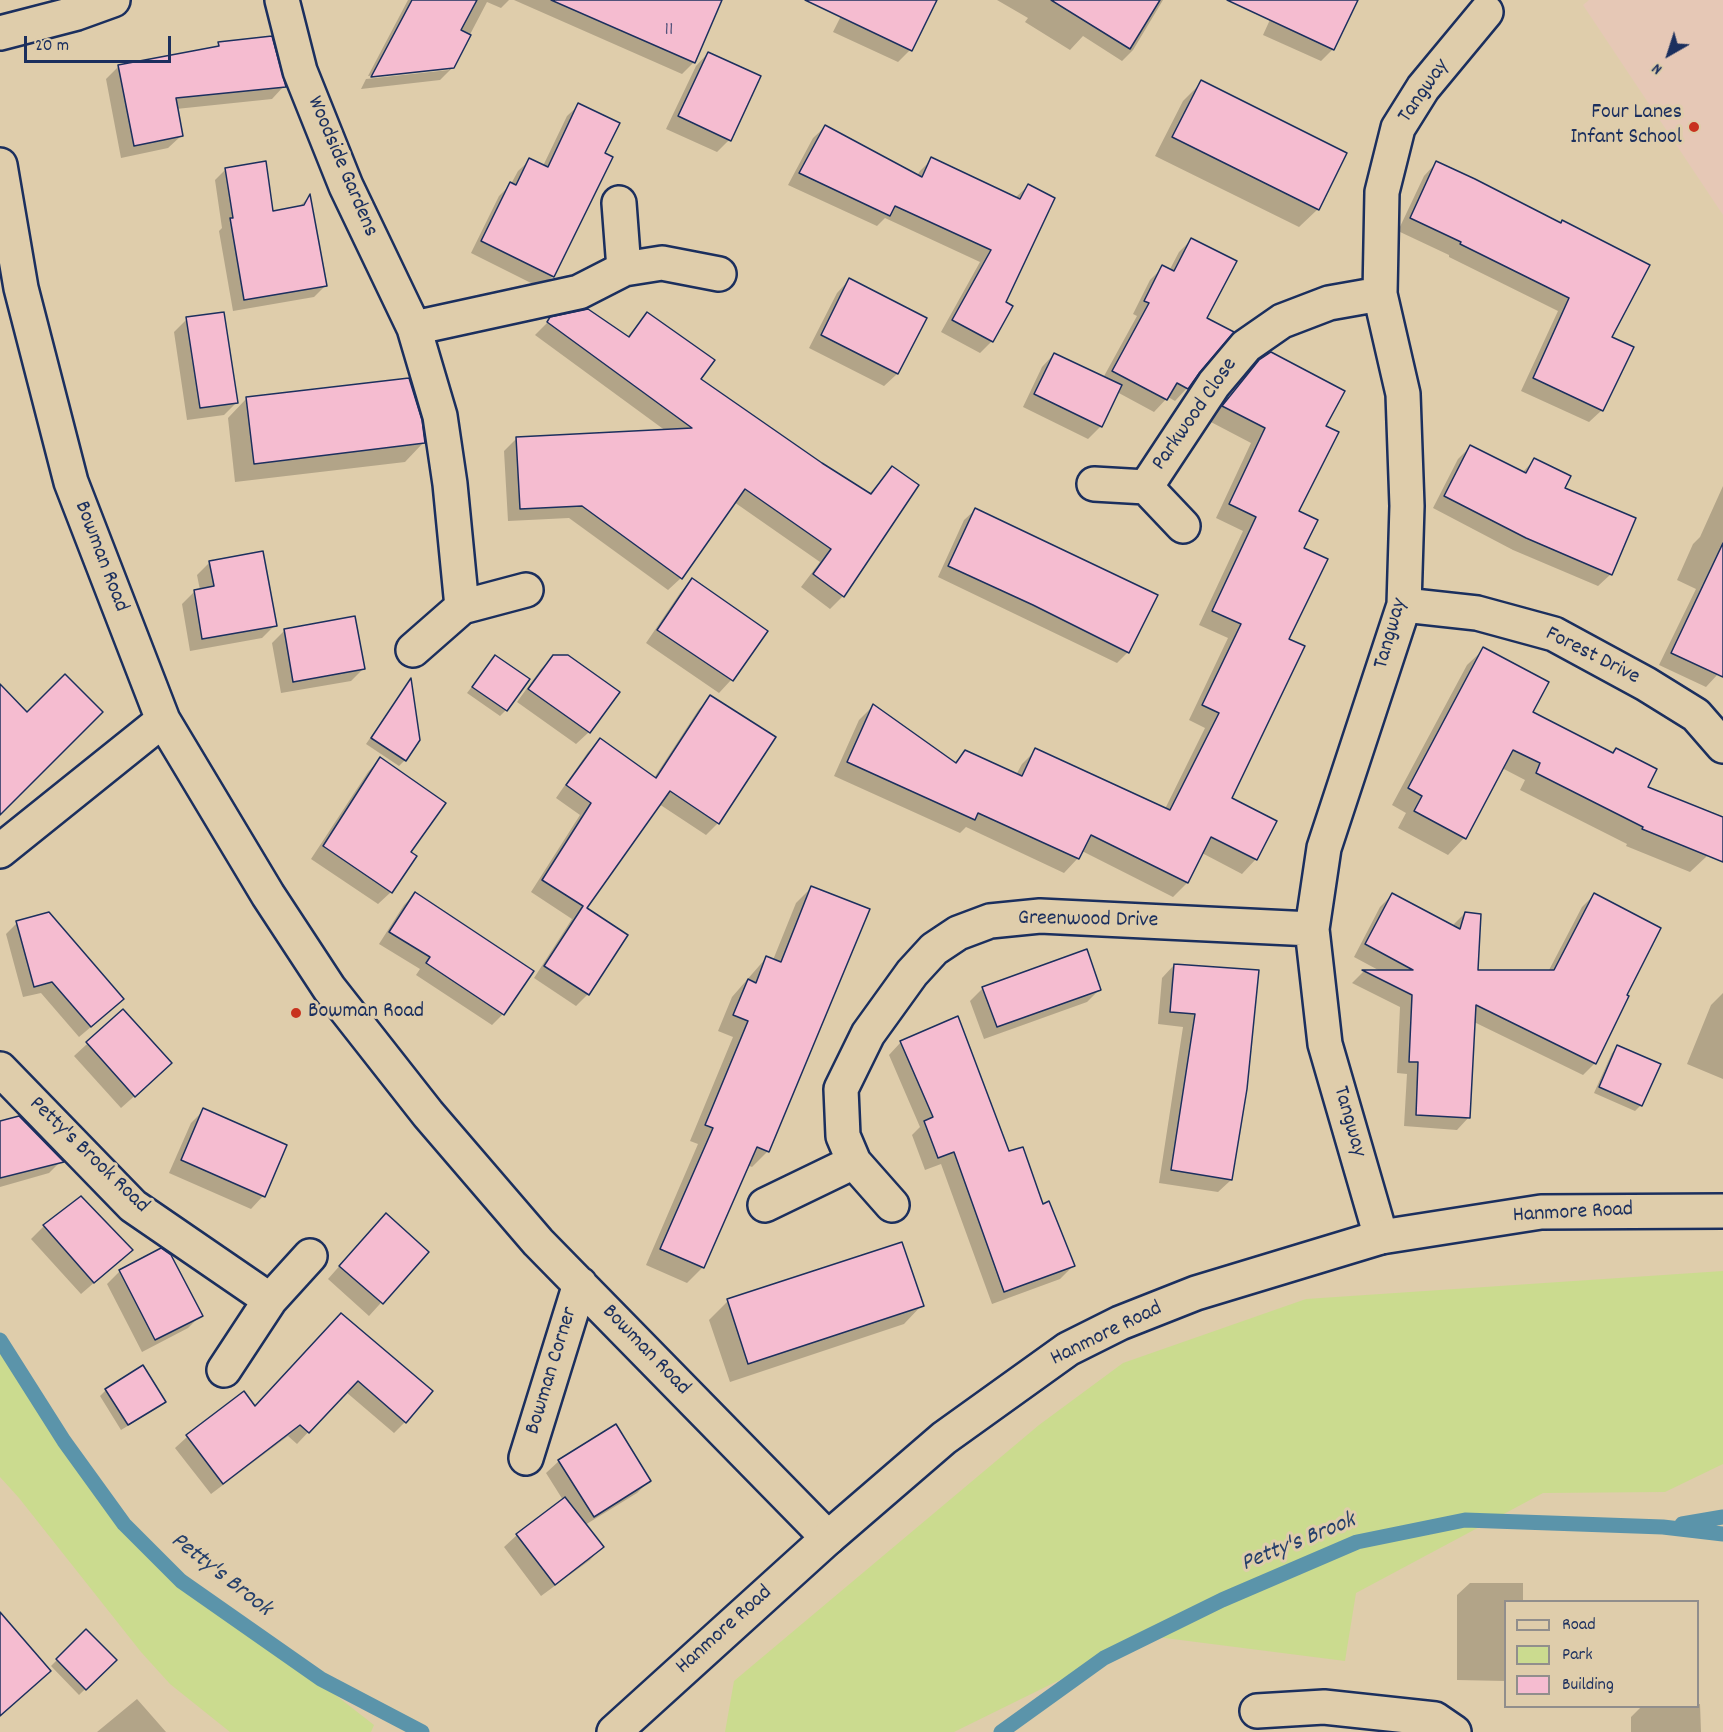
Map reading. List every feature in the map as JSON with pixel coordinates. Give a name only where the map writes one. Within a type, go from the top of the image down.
[{"type":"street","points":[[0,33],[77,13],[113,0]]},
{"type":"street","name":"Woodside Gardens","points":[[282,0],[300,70],[329,144],[346,186],[414,328],[440,416],[450,484],[462,607]]},
{"type":"street","name":"Tangway","points":[[1381,1237],[1325,1044],[1312,929],[1324,848],[1404,605],[1407,506],[1403,394],[1380,294],[1382,192],[1398,128],[1423,88],[1486,12]]},
{"type":"street","name":"Bowman Road","points":[[0,165],[21,288],[71,482],[164,720],[268,895],[329,988],[428,1114],[538,1242],[828,1538]]},
{"type":"street","points":[[620,203],[624,269]]},
{"type":"street","points":[[414,328],[579,292],[624,269],[662,263],[719,274]]},
{"type":"street","name":"Parkwood Close","points":[[1146,487],[1208,392],[1246,346],[1282,321],[1329,303],[1380,294]]},
{"type":"street","name":"Parkwood Close","points":[[1094,484],[1146,487],[1183,526]]},
{"type":"street","points":[[413,650],[462,607],[526,590]]},
{"type":"street","name":"Forest Drive","points":[[1404,605],[1477,613],[1554,634],[1646,684],[1696,715],[1723,746]]},
{"type":"street","points":[[0,851],[164,720]]},
{"type":"street","name":"Greenwood Drive","points":[[892,1205],[854,1162],[843,1136],[841,1089],[867,1034],[912,973],[934,949],[958,933],[990,921],[1040,916],[1312,929]]},
{"type":"street","name":"Petty's Brook Road","points":[[0,1069],[133,1206],[270,1300]]},
{"type":"street","points":[[765,1205],[854,1162]]},
{"type":"street","name":"Hanmore Road","points":[[623,1724],[828,1538],[944,1438],[1068,1349],[1120,1323],[1196,1293],[1381,1237],[1540,1212],[1723,1211]]},
{"type":"street","points":[[224,1370],[270,1300],[310,1256]]},
{"type":"street","name":"Bowman Corner","points":[[526,1458],[580,1284]]},
{"type":"street","points":[[1257,1711],[1322,1720],[1435,1719],[1454,1732]]},
{"type":"shaded area","name":"Four Lanes Infant School","points":[[1589,0],[1723,0],[1723,215],[1583,5]]},
{"type":"green space","points":[[1723,1271],[1723,1464],[1665,1492],[1543,1493],[1356,1593],[1345,1661],[1149,1636],[954,1732],[725,1732],[734,1681],[1039,1425],[1123,1363],[1306,1299]]},
{"type":"green space","points":[[0,1339],[64,1442],[156,1555],[374,1725],[371,1732],[230,1732],[170,1684],[141,1652],[0,1477]]},
{"type":"building","points":[[412,0],[477,0],[461,30],[471,35],[454,68],[371,77]]},
{"type":"building","points":[[551,0],[722,0],[695,63]]},
{"type":"building","points":[[805,0],[937,0],[912,51]]},
{"type":"building","points":[[1051,0],[1160,0],[1130,49]]},
{"type":"building","points":[[1227,0],[1358,0],[1334,50]]},
{"type":"building","points":[[272,36],[286,87],[176,98],[183,136],[134,146],[118,65],[219,46],[218,42]]},
{"type":"building","points":[[708,52],[761,76],[731,141],[678,116]]},
{"type":"building","points":[[1201,80],[1347,153],[1319,210],[1172,137]]},
{"type":"building","points":[[578,103],[620,123],[605,153],[613,157],[554,277],[481,241],[510,182],[516,185],[529,158],[548,167]]},
{"type":"building","points":[[825,125],[922,177],[931,157],[1020,199],[1028,184],[1055,198],[1006,302],[1013,306],[993,342],[952,320],[991,250],[895,206],[890,216],[799,173]]},
{"type":"building","points":[[266,161],[273,211],[304,205],[310,194],[327,286],[244,300],[230,218],[233,218],[225,168]]},
{"type":"building","points":[[1436,161],[1561,223],[1562,220],[1650,265],[1612,337],[1634,347],[1603,411],[1533,378],[1569,298],[1410,218]]},
{"type":"building","points":[[1191,238],[1237,261],[1207,318],[1234,332],[1188,389],[1177,383],[1167,400],[1112,371],[1149,303],[1144,301],[1162,265],[1174,271]]},
{"type":"building","points":[[849,278],[927,318],[898,374],[821,335]]},
{"type":"building","points":[[588,309],[629,337],[647,312],[715,360],[701,379],[871,494],[892,466],[919,485],[844,597],[813,574],[831,549],[745,489],[682,579],[582,506],[520,509],[516,437],[692,428],[547,322],[550,317]]},
{"type":"building","points":[[224,312],[238,403],[200,408],[186,317]]},
{"type":"building","points":[[1271,352],[1345,391],[1326,426],[1339,432],[1299,511],[1318,520],[1304,548],[1328,559],[1289,639],[1305,646],[1232,798],[1277,821],[1257,860],[1211,837],[1188,883],[1091,835],[1079,859],[978,813],[975,820],[847,762],[873,704],[956,763],[965,750],[1022,776],[1035,748],[1170,810],[1219,713],[1202,705],[1241,624],[1212,611],[1256,517],[1229,504],[1265,428],[1222,406],[1259,360]]},
{"type":"building","points":[[1054,353],[1122,385],[1102,427],[1034,394]]},
{"type":"building","points":[[409,378],[422,420],[425,443],[254,464],[246,397]]},
{"type":"building","points":[[1470,445],[1526,473],[1534,458],[1571,476],[1565,488],[1636,518],[1612,575],[1526,538],[1444,496]]},
{"type":"building","points":[[975,508],[1158,595],[1129,653],[948,566]]},
{"type":"building","points":[[1723,543],[1723,677],[1671,653]]},
{"type":"building","points":[[263,551],[277,626],[202,639],[194,590],[214,586],[209,561]]},
{"type":"building","points":[[692,578],[768,631],[733,681],[657,630]]},
{"type":"building","points":[[355,616],[365,669],[293,682],[284,629]]},
{"type":"building","points":[[1483,647],[1549,682],[1533,712],[1613,753],[1616,748],[1657,769],[1648,787],[1723,817],[1723,862],[1642,829],[1643,827],[1536,773],[1540,763],[1513,750],[1466,839],[1414,811],[1422,796],[1408,788]]},
{"type":"building","points":[[495,655],[530,679],[507,711],[472,687]]},
{"type":"building","points":[[553,655],[568,655],[620,692],[590,733],[528,689]]},
{"type":"building","points":[[65,674],[103,712],[0,815],[0,684],[27,712]]},
{"type":"building","points":[[411,678],[420,740],[406,761],[371,738]]},
{"type":"building","points":[[710,695],[776,737],[719,824],[670,791],[587,908],[628,935],[589,995],[544,966],[583,906],[542,880],[591,803],[566,785],[600,738],[656,778]]},
{"type":"building","points":[[380,757],[446,803],[411,852],[417,856],[392,893],[323,846]]},
{"type":"building","points":[[811,886],[870,909],[769,1152],[757,1147],[704,1268],[660,1249],[713,1128],[705,1125],[748,1021],[733,1015],[748,979],[756,983],[766,956],[781,962]]},
{"type":"building","points":[[415,892],[534,971],[504,1015],[426,963],[430,957],[389,932]]},
{"type":"building","points":[[1392,893],[1460,929],[1465,912],[1481,914],[1478,970],[1554,970],[1594,893],[1661,928],[1596,1064],[1476,1005],[1470,1118],[1416,1115],[1418,1062],[1409,1062],[1412,995],[1362,970],[1413,970],[1365,944]]},
{"type":"building","points":[[49,912],[124,999],[91,1027],[52,982],[34,987],[16,921]]},
{"type":"building","points":[[1087,949],[1101,990],[997,1027],[982,987]]},
{"type":"building","points":[[1174,964],[1259,970],[1247,1089],[1232,1180],[1171,1170],[1195,1014],[1170,1012]]},
{"type":"building","points":[[123,1009],[172,1063],[135,1097],[86,1042]]},
{"type":"building","points":[[958,1016],[1009,1151],[1023,1147],[1043,1204],[1049,1201],[1075,1266],[1004,1292],[954,1152],[938,1158],[924,1121],[933,1117],[900,1041]]},
{"type":"building","points":[[1617,1045],[1661,1064],[1642,1106],[1599,1087]]},
{"type":"building","points":[[203,1108],[287,1145],[265,1197],[181,1160]]},
{"type":"building","points":[[19,1116],[64,1162],[0,1178],[0,1121]]},
{"type":"building","points":[[81,1196],[133,1250],[94,1283],[43,1225]]},
{"type":"building","points":[[386,1213],[429,1252],[383,1304],[339,1266]]},
{"type":"building","points":[[902,1242],[924,1306],[748,1364],[727,1299]]},
{"type":"building","points":[[161,1248],[171,1255],[203,1316],[155,1340],[119,1270]]},
{"type":"building","points":[[341,1313],[433,1391],[406,1423],[358,1381],[309,1433],[300,1425],[223,1484],[186,1435],[244,1391],[255,1406]]},
{"type":"building","points":[[143,1365],[166,1402],[128,1425],[105,1389]]},
{"type":"building","points":[[616,1424],[651,1481],[594,1517],[558,1460]]},
{"type":"building","points":[[565,1497],[604,1547],[555,1585],[516,1534]]},
{"type":"building","points":[[0,1612],[51,1671],[0,1716]]},
{"type":"building","points":[[86,1629],[117,1660],[86,1690],[56,1659]]},
{"type":"waterway","name":"Petty's Brook","points":[[0,1340],[64,1441],[124,1524],[181,1581],[321,1679],[422,1732]]},
{"type":"waterway","points":[[1682,1524],[1723,1517]]},
{"type":"waterway","name":"Petty's Brook","points":[[1001,1732],[1104,1658],[1222,1600],[1357,1542],[1465,1520],[1663,1527],[1723,1534]]},
{"type":"place","name":"Four Lanes Infant School","points":[[1694,127]]},
{"type":"place","name":"Bowman Road","points":[[296,1013]]}]
